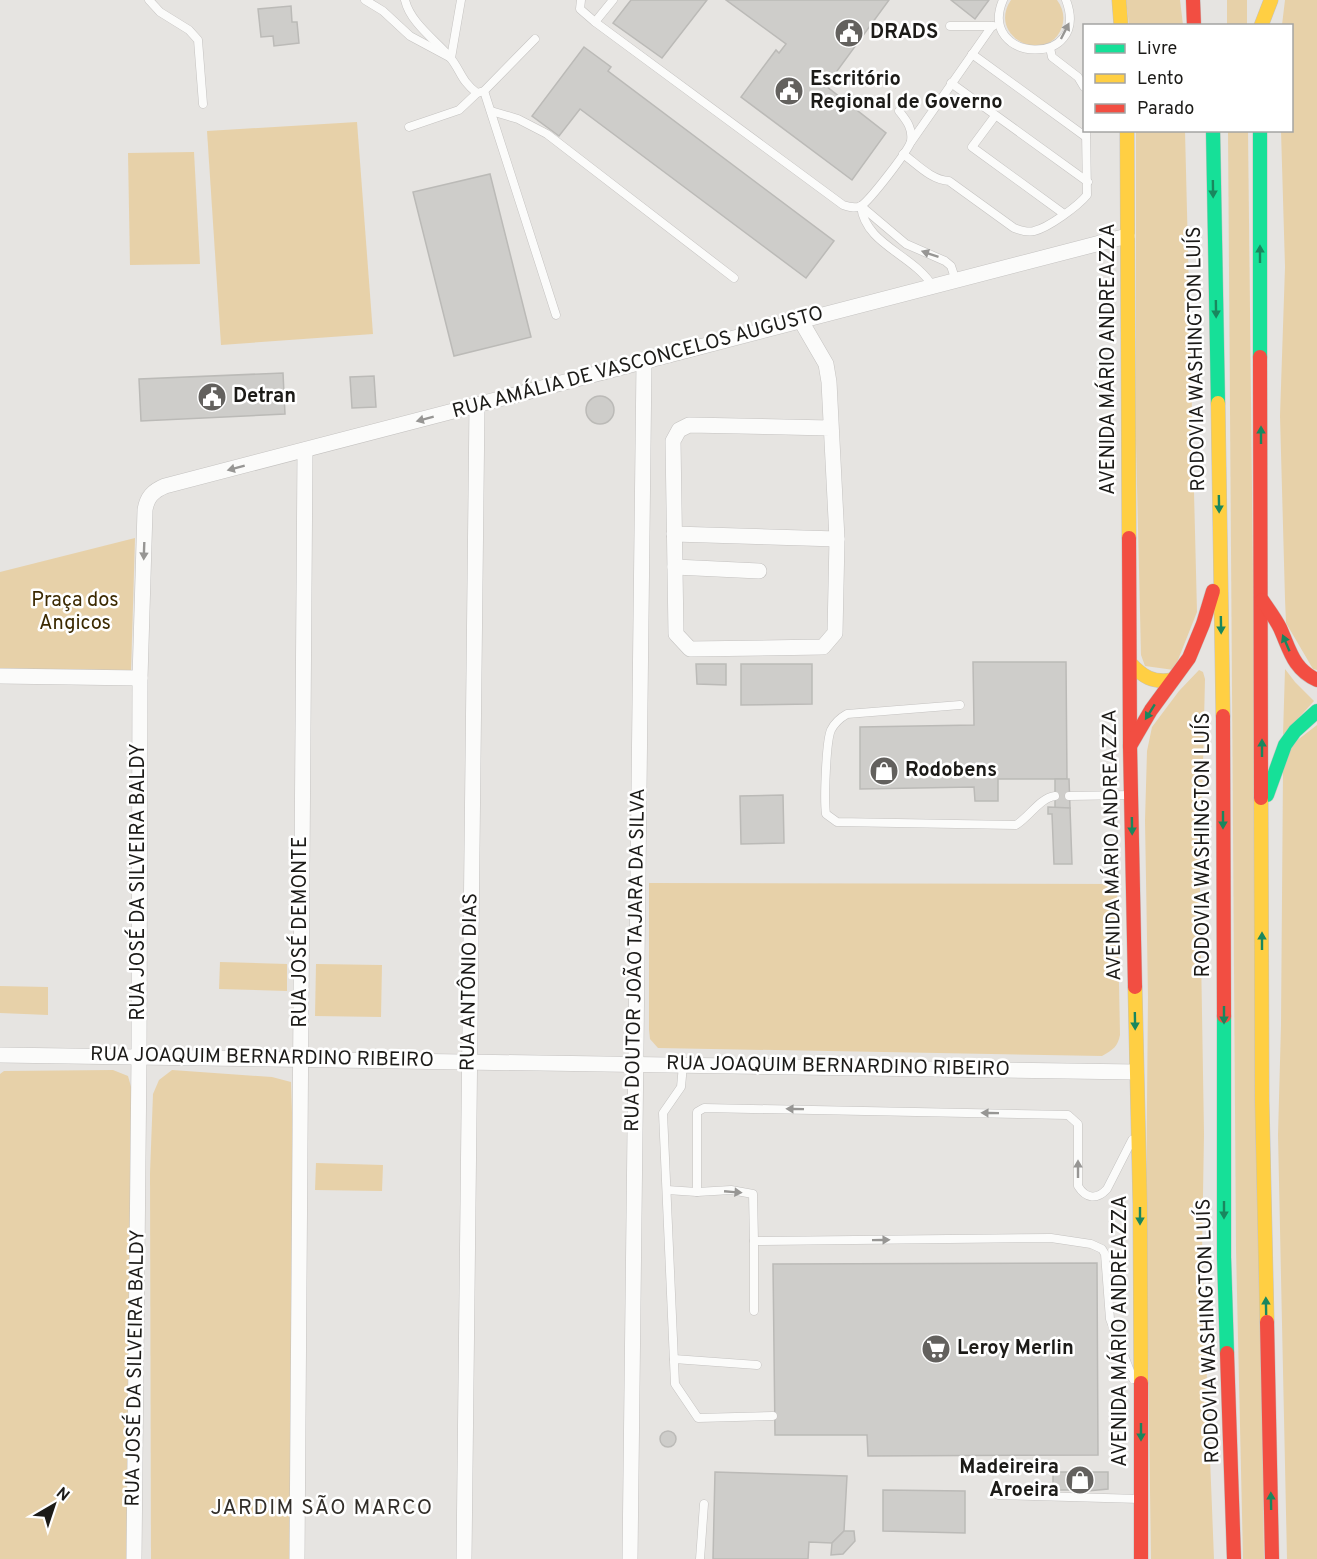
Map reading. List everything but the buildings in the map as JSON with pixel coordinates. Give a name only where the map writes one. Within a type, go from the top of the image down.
[{"type":"main road","points":[[1119,0],[1121,24]]},
{"type":"main road","points":[[1193,0],[1194,24]]},
{"type":"main road","points":[[1259,0],[1260,24]]},
{"type":"main road","points":[[1261,24],[1271,0]]},
{"type":"main road","name":"AVENIDA MÁRIO ANDREAZZA","points":[[1127,132],[1130,746],[1138,1128],[1142,1559]]},
{"type":"main road","name":"RODOVIA WASHINGTON LUÍS","points":[[1212,132],[1223,730],[1224,1257],[1234,1559]]},
{"type":"main road","points":[[1260,132],[1262,1101],[1272,1559]]},
{"type":"main road","points":[[1130,746],[1151,710],[1189,658],[1203,624],[1220,567]]},
{"type":"main road","points":[[1262,598],[1278,625],[1296,667],[1311,678],[1317,689]]},
{"type":"main road","points":[[1130,663],[1142,677],[1157,683],[1172,681]]},
{"type":"main road","points":[[1262,807],[1279,767],[1285,745],[1295,731],[1317,711]]},
{"type":"street","name":"RUA AMÁLIA DE VASCONCELOS AUGUSTO","points":[[151,494],[165,486],[1127,236]]},
{"type":"street","points":[[801,321],[826,364],[829,381],[837,539],[835,633],[823,647],[690,649],[676,634],[673,441],[679,430],[688,425],[830,428]]},
{"type":"street","name":"RUA DOUTOR JOÃO TAJARA DA SILVA","points":[[630,1559],[644,362]]},
{"type":"street","name":"RUA ANTÔNIO DIAS","points":[[464,1559],[477,405]]},
{"type":"street","name":"RUA JOSÉ DEMONTE","points":[[297,1559],[304,450]]},
{"type":"street","name":"RUA JOSÉ DA SILVEIRA BALDY","points":[[134,1559],[140,678],[145,510],[146,502],[151,494]]},
{"type":"street","points":[[674,534],[837,539]]},
{"type":"street","points":[[675,567],[759,571]]},
{"type":"street","points":[[0,676],[140,678]]},
{"type":"street","name":"RUA JOAQUIM BERNARDINO RIBEIRO","points":[[0,1055],[1136,1072]]},
{"type":"lane","points":[[149,0],[160,12],[189,30],[198,40],[203,104]]},
{"type":"lane","points":[[365,0],[383,11],[410,36],[451,58]]},
{"type":"lane","points":[[405,0],[406,8],[451,58],[466,85],[481,92],[491,111],[556,315]]},
{"type":"lane","points":[[451,58],[461,0]]},
{"type":"lane","points":[[581,0],[580,9],[595,22],[829,196],[852,208],[861,206],[880,186],[972,54],[996,26],[1003,0]]},
{"type":"lane","points":[[595,22],[613,0]]},
{"type":"lane","points":[[950,26],[996,26],[1010,41],[1025,50],[1042,51],[1050,48],[1064,36],[1068,27],[1069,9],[1066,0]]},
{"type":"lane","points":[[410,127],[459,110],[481,92],[535,39]]},
{"type":"lane","points":[[1050,48],[1052,57],[1078,77],[1083,85]]},
{"type":"lane","points":[[972,54],[1083,132]]},
{"type":"lane","points":[[951,83],[1088,182]]},
{"type":"lane","points":[[491,111],[518,119],[547,134],[734,278]]},
{"type":"lane","points":[[899,111],[910,125],[911,142]]},
{"type":"lane","points":[[995,116],[972,147],[1064,214]]},
{"type":"lane","points":[[903,154],[933,176],[949,181],[1014,228],[1034,231],[1078,205],[1087,195],[1086,134]]},
{"type":"lane","points":[[861,206],[906,244],[945,261],[951,266],[956,281]]},
{"type":"lane","points":[[861,206],[862,217],[866,225],[878,238],[921,270],[933,287]]},
{"type":"lane","points":[[960,705],[848,714],[837,720],[830,732],[824,801],[826,814],[837,822],[1016,825],[1028,818],[1040,803],[1055,796]]},
{"type":"lane","points":[[1069,796],[1131,795]]},
{"type":"lane","points":[[683,1065],[681,1087],[663,1113],[675,1384],[698,1418],[773,1416]]},
{"type":"lane","points":[[697,1192],[697,1112],[704,1108],[1068,1115],[1078,1124],[1078,1186],[1088,1196],[1095,1197],[1107,1189],[1138,1128]]},
{"type":"lane","points":[[666,1190],[697,1192],[731,1190],[753,1194],[754,1311]]},
{"type":"lane","points":[[754,1241],[1051,1238],[1097,1246],[1105,1254],[1110,1319],[1141,1397]]},
{"type":"lane","points":[[674,1359],[757,1365]]},
{"type":"lane","points":[[998,1495],[1141,1498]]},
{"type":"lane","points":[[700,1559],[704,1504]]},
{"type":"green space","points":[[1011,0],[1057,0],[1062,9],[1063,20],[1062,27],[1054,39],[1044,45],[1033,46],[1012,35],[1006,25],[1005,13]]},
{"type":"green space","points":[[1126,0],[1180,0],[1183,24],[1129,24]]},
{"type":"green space","points":[[1227,0],[1247,0],[1247,24],[1227,24]]},
{"type":"green space","points":[[1285,0],[1317,0],[1317,670],[1313,669],[1286,623],[1280,416],[1285,267],[1281,132],[1293,132],[1293,24],[1282,24]]},
{"type":"green space","points":[[357,122],[373,334],[221,345],[207,131]]},
{"type":"green space","points":[[1136,132],[1185,132],[1197,612],[1174,670],[1145,666],[1141,655],[1136,443]]},
{"type":"green space","points":[[1228,132],[1248,132],[1264,1559],[1243,1559],[1236,1249]]},
{"type":"green space","points":[[194,152],[200,264],[130,265],[128,153]]},
{"type":"green space","name":"Praça dos Angicos","points":[[135,538],[131,671],[0,670],[0,572]]},
{"type":"green space","points":[[1285,669],[1314,701],[1283,735]]},
{"type":"green space","points":[[1199,670],[1203,672],[1205,679],[1200,892],[1204,1134],[1202,1254],[1214,1559],[1151,1559],[1146,1210],[1148,997],[1145,821],[1147,751],[1152,727],[1179,691]]},
{"type":"green space","points":[[1317,725],[1317,1559],[1287,1559],[1278,1135],[1283,771],[1291,745]]},
{"type":"green space","points":[[649,883],[1117,884],[1120,1035],[1118,1042],[1102,1056],[658,1048],[650,1039],[649,1030]]},
{"type":"green space","points":[[220,962],[287,964],[287,991],[219,989]]},
{"type":"green space","points":[[316,964],[382,965],[381,1017],[315,1016]]},
{"type":"green space","points":[[0,986],[48,987],[48,1015],[0,1013]]},
{"type":"green space","points":[[113,1070],[128,1076],[133,1094],[128,1350],[129,1559],[0,1559],[0,1074],[4,1071]]},
{"type":"green space","points":[[172,1070],[272,1077],[291,1082],[295,1204],[291,1559],[151,1559],[150,1173],[153,1094],[159,1080]]},
{"type":"green space","points":[[316,1163],[383,1165],[382,1191],[315,1190]]},
{"type":"traffic: fast","points":[[1213,132],[1218,403]]},
{"type":"traffic: fast","points":[[1260,132],[1260,357]]},
{"type":"traffic: fast","points":[[1267,795],[1285,745],[1295,731],[1317,711]]},
{"type":"traffic: fast","points":[[1224,1016],[1224,1257],[1227,1353]]},
{"type":"traffic: slow","points":[[1119,0],[1121,24]]},
{"type":"traffic: slow","points":[[1262,24],[1271,0]]},
{"type":"traffic: slow","points":[[1127,132],[1129,538]]},
{"type":"traffic: slow","points":[[1218,403],[1223,716]]},
{"type":"traffic: slow","points":[[1130,663],[1149,678],[1159,681],[1172,680]]},
{"type":"traffic: slow","points":[[1261,798],[1262,1101],[1267,1322]]},
{"type":"traffic: slow","points":[[1135,987],[1141,1383]]},
{"type":"traffic: jam","points":[[1193,0],[1194,24]]},
{"type":"traffic: jam","points":[[1260,357],[1261,798]]},
{"type":"traffic: jam","points":[[1129,538],[1135,987]]},
{"type":"traffic: jam","points":[[1130,746],[1151,710],[1189,658],[1213,591]]},
{"type":"traffic: jam","points":[[1262,600],[1278,624],[1297,665],[1317,680]]},
{"type":"traffic: jam","points":[[1223,716],[1224,1016]]},
{"type":"traffic: jam","points":[[1267,1322],[1272,1559]]},
{"type":"traffic: jam","points":[[1227,1353],[1234,1559]]},
{"type":"traffic: jam","points":[[1141,1383],[1141,1559]]},
{"type":"place","name":"DRADS","points":[[849,33]]},
{"type":"place","name":"Escritório Regional de Governo","points":[[789,91]]},
{"type":"place","name":"Detran","points":[[212,397]]},
{"type":"place","name":"Rodobens","points":[[884,771]]},
{"type":"place","name":"Leroy Merlin","points":[[936,1349]]},
{"type":"place","name":"Madeireira Aroeira","points":[[1080,1480]]},
{"type":"district","name":"JARDIM SÃO MARCO","points":[[322,1508]]}]
